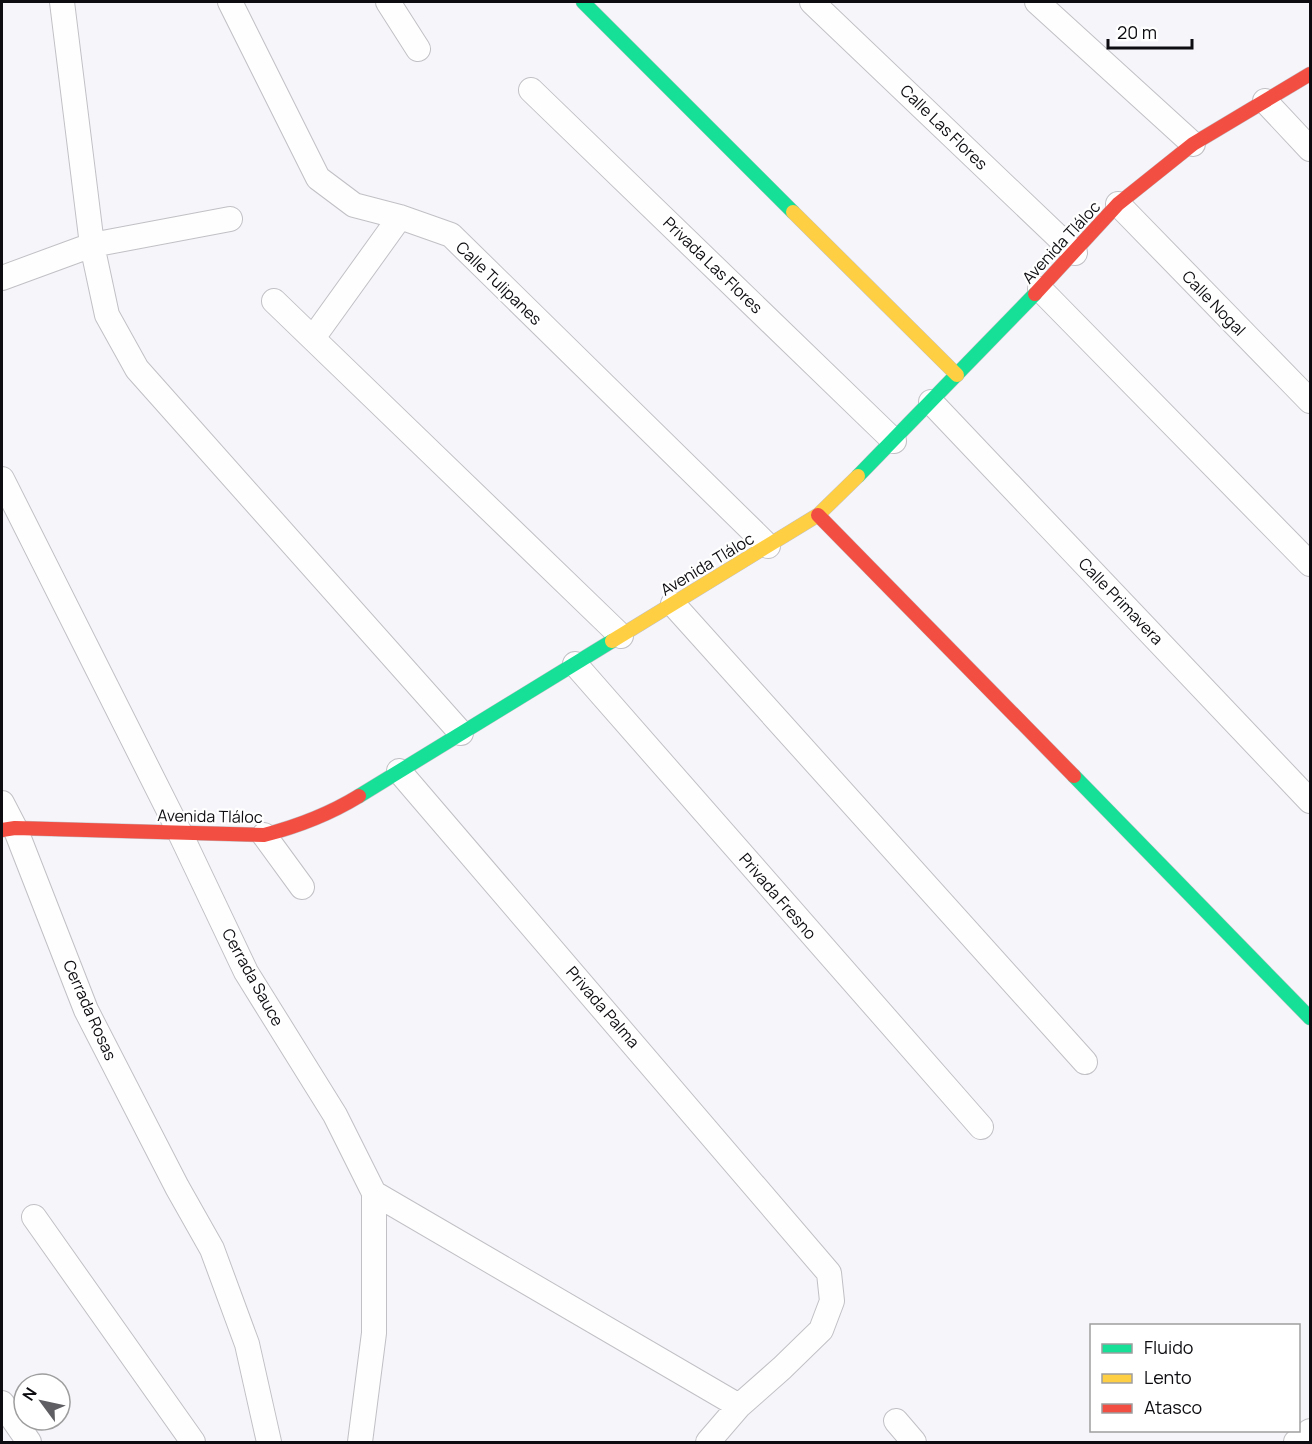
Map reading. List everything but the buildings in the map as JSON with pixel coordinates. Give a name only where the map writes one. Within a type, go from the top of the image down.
[{"type":"main road","points":[[583,2],[957,375]]},
{"type":"main road","name":"Avenida Tláloc","points":[[8,829],[264,835],[302,825],[343,806],[818,515],[894,441],[1075,253],[1118,204],[1193,144],[1311,74]]},
{"type":"main road","points":[[818,515],[1311,1018]]},
{"type":"street","points":[[62,2],[92,245],[107,315],[137,369],[461,733]]},
{"type":"street","name":"Calle Tulipanes","points":[[230,2],[318,178],[354,205],[400,217],[451,236],[768,546]]},
{"type":"street","points":[[388,2],[418,49]]},
{"type":"street","name":"Calle Las Flores","points":[[812,2],[1075,253]]},
{"type":"street","points":[[1037,2],[1193,144]]},
{"type":"street","name":"Privada Las Flores","points":[[531,90],[894,441]]},
{"type":"street","points":[[1265,101],[1311,149]]},
{"type":"street","name":"Calle Nogal","points":[[1118,204],[1311,401]]},
{"type":"street","points":[[313,338],[400,217]]},
{"type":"street","points":[[2,278],[92,245],[230,219]]},
{"type":"street","points":[[1040,289],[1311,564]]},
{"type":"street","points":[[274,300],[621,636]]},
{"type":"street","name":"Calle Primavera","points":[[931,402],[1311,801]]},
{"type":"street","name":"Cerrada Sauce","points":[[2,479],[180,833],[246,972],[335,1115],[374,1193]]},
{"type":"street","points":[[673,604],[1085,1062]]},
{"type":"street","name":"Privada Fresno","points":[[575,664],[981,1127]]},
{"type":"street","name":"Privada Palma","points":[[399,771],[829,1273],[832,1301],[821,1330],[739,1406],[708,1443]]},
{"type":"street","name":"Cerrada Rosas","points":[[2,803],[8,829],[86,1010],[177,1187],[213,1249],[246,1344],[269,1443]]},
{"type":"street","points":[[264,835],[302,887]]},
{"type":"street","points":[[374,1193],[739,1406]]},
{"type":"street","points":[[360,1443],[374,1333],[374,1193]]},
{"type":"street","points":[[34,1217],[193,1443]]},
{"type":"street","points":[[2,1403],[29,1443]]},
{"type":"street","points":[[896,1421],[914,1443]]},
{"type":"street","points":[[1296,1443],[1311,1431]]},
{"type":"traffic: fast","points":[[583,2],[793,212]]},
{"type":"traffic: fast","points":[[858,476],[1035,294]]},
{"type":"traffic: fast","points":[[359,796],[612,641]]},
{"type":"traffic: fast","points":[[1074,776],[1310,1018]]},
{"type":"traffic: slow","points":[[793,212],[957,375]]},
{"type":"traffic: slow","points":[[612,641],[818,515],[858,476]]},
{"type":"traffic: jam","points":[[1035,294],[1118,204],[1193,144],[1310,74]]},
{"type":"traffic: jam","points":[[818,515],[1074,776]]},
{"type":"traffic: jam","points":[[2,830],[15,828],[264,835],[313,819],[359,796]]}]
